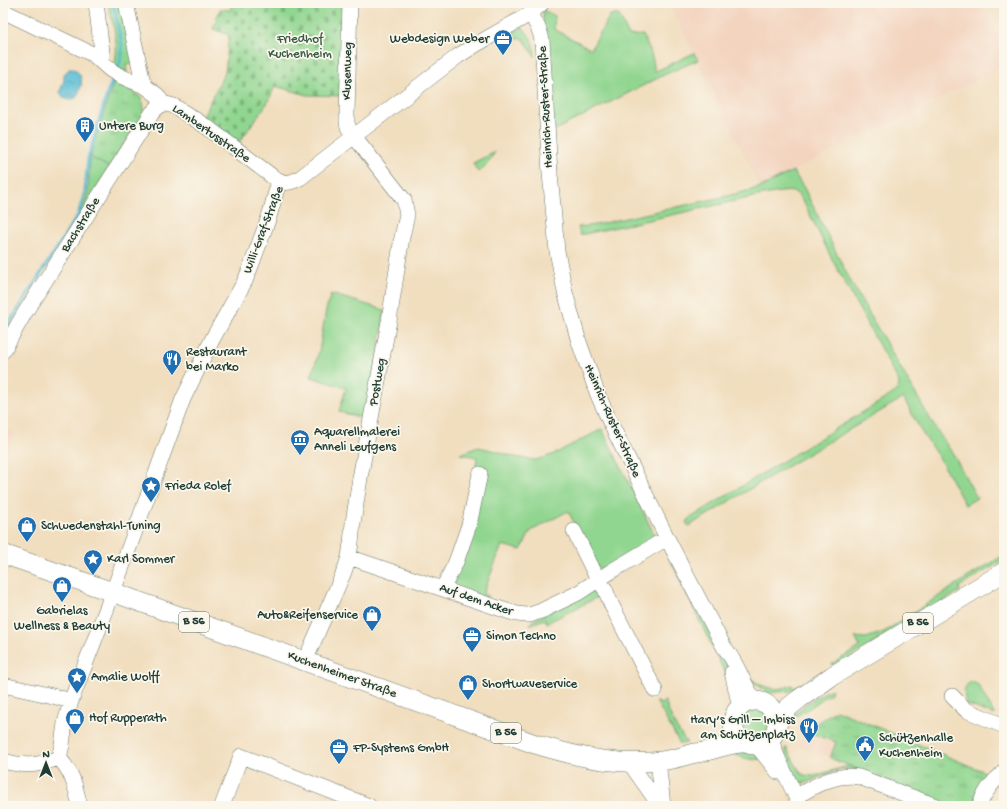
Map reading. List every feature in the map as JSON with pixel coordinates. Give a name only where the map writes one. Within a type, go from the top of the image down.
[{"type":"main road","name":"Kuchenheimer Straße","points":[[3,554],[558,751],[597,760],[629,762],[674,758],[703,752],[734,743],[762,738]]},
{"type":"main road","name":"B 56","points":[[762,738],[794,703],[832,676],[1004,572]]},
{"type":"main road","name":"B 56","points":[[754,704],[779,702],[832,676]]},
{"type":"main road","points":[[754,704],[774,711],[776,717],[762,738],[739,739],[735,734],[732,724],[734,715],[754,704]]},
{"type":"main road","name":"Kuchenheimer Straße","points":[[688,755],[699,747],[719,737],[729,729],[732,724]]},
{"type":"street","points":[[96,3],[102,52],[101,61]]},
{"type":"street","points":[[126,3],[145,86]]},
{"type":"street","name":"Klusenweg","points":[[350,3],[347,122],[348,127],[354,136]]},
{"type":"street","name":"Willi-Graf-Straße","points":[[59,758],[65,723],[71,702],[183,400],[212,338],[252,266],[279,181],[290,182],[300,178],[458,56],[530,14],[542,3]]},
{"type":"street","name":"Lambertusstraße","points":[[3,11],[92,54],[115,73],[145,86],[157,95],[163,104],[170,104],[178,108],[212,131],[279,181]]},
{"type":"street","name":"Heinrich-Ruster-Straße","points":[[530,14],[539,29],[542,40],[553,214],[560,268],[579,342],[598,395],[610,422],[667,538],[724,647],[729,653],[754,704]]},
{"type":"street","name":"Bachstraße","points":[[3,350],[24,314],[152,113],[157,107],[163,104]]},
{"type":"street","name":"Postweg","points":[[304,661],[344,572],[349,557],[360,478],[407,215],[404,200],[354,136]]},
{"type":"street","points":[[443,588],[456,562],[469,525],[480,474]]},
{"type":"street","points":[[574,531],[598,580],[605,589],[655,690]]},
{"type":"street","name":"Auf dem Acker","points":[[349,557],[517,614],[530,614],[541,611],[578,593],[667,538]]},
{"type":"street","points":[[3,685],[53,696],[71,702]]},
{"type":"street","points":[[952,696],[966,710],[1004,726]]},
{"type":"street","points":[[762,738],[799,801],[810,788],[831,779],[852,776],[859,777],[936,806]]},
{"type":"street","points":[[222,806],[242,756],[369,806]]},
{"type":"street","points":[[3,761],[21,765],[33,765],[59,758],[69,770],[80,806]]},
{"type":"street","points":[[658,760],[662,806]]},
{"type":"street","points":[[629,762],[662,806]]},
{"type":"street","points":[[979,806],[986,790],[1004,772]]},
{"type":"shaded area","points":[[669,3],[980,3],[1004,50],[1004,67],[760,187]]},
{"type":"shaded area","points":[[3,429],[14,433],[3,461]]},
{"type":"shaded area","points":[[805,731],[836,742],[830,758],[798,746]]},
{"type":"green space","points":[[108,3],[120,3],[134,64],[126,64],[127,72],[114,67],[116,59],[116,43]]},
{"type":"green space","name":"Friedhof Kuchenheim","points":[[231,3],[346,3],[344,96],[307,95],[275,86],[268,102],[238,144],[202,117],[225,72],[229,35],[213,29],[220,9],[231,10]]},
{"type":"green space","points":[[543,10],[555,16],[554,29],[591,49],[610,15],[619,15],[629,36],[643,35],[652,58],[654,72],[694,53],[698,60],[666,74],[557,129],[551,130]]},
{"type":"green space","points":[[522,27],[532,40],[535,57],[524,39],[503,38]]},
{"type":"green space","points":[[115,79],[136,93],[143,103],[144,109],[142,116],[109,167],[90,157]]},
{"type":"green space","points":[[495,152],[486,166],[478,172],[473,163]]},
{"type":"green space","points":[[90,157],[109,167],[80,216],[88,191]]},
{"type":"green space","points":[[793,171],[804,188],[852,284],[936,429],[953,454],[977,498],[965,505],[941,461],[921,431],[903,398],[689,526],[686,523],[689,519],[711,505],[891,395],[897,389],[899,382],[834,263],[804,203],[796,193],[785,192],[763,195],[580,235],[578,227],[595,225],[751,190],[761,187]]},
{"type":"green space","points":[[331,294],[385,310],[367,419],[339,412],[346,388],[311,377],[319,352],[326,310]]},
{"type":"green space","points":[[602,429],[656,538],[602,569],[596,565],[568,511],[531,531],[521,550],[502,545],[483,594],[488,596],[487,598],[454,589],[450,579],[481,467],[476,466],[477,457],[460,454],[478,447],[515,457],[536,460],[554,454]]},
{"type":"green space","points":[[667,553],[725,660],[731,677],[729,682]]},
{"type":"green space","points":[[1004,555],[1004,562],[1003,560],[959,587],[960,591],[834,667],[832,664],[860,647],[855,637],[866,638],[884,632]]},
{"type":"green space","points":[[595,587],[602,595],[547,623],[545,619],[530,625],[532,621]]},
{"type":"green space","points":[[749,677],[759,684],[769,688],[780,688],[792,685],[794,688],[801,683],[801,685],[790,691],[768,693],[751,681]]},
{"type":"green space","points":[[971,682],[978,685],[995,715],[966,704],[965,689]]},
{"type":"green space","points":[[831,689],[831,693],[792,718],[804,705]]},
{"type":"green space","points":[[656,701],[661,704],[665,701],[674,723],[687,743],[680,744]]},
{"type":"green space","points":[[755,710],[765,714],[769,724],[765,734],[755,738],[745,734],[741,724],[745,714]]},
{"type":"green space","points":[[836,710],[992,775],[973,805],[948,806],[830,758],[836,742],[805,731]]},
{"type":"green space","points":[[786,747],[801,773],[804,775],[814,776],[848,766],[945,805],[852,769],[840,769],[805,783],[799,783],[785,756]]},
{"type":"green space","points":[[745,748],[755,752],[760,759],[746,758],[732,753]]},
{"type":"water","points":[[69,69],[76,71],[81,79],[80,88],[76,98],[70,100],[64,98],[60,92],[64,80],[64,74]]},
{"type":"waterway","points":[[113,3],[122,46],[122,54],[118,69]]},
{"type":"waterway","points":[[3,333],[78,215],[85,191],[88,158],[108,91],[114,78]]},
{"type":"place","name":"Webdesign Weber","points":[[503,56]]},
{"type":"place","name":"Untere Burg","points":[[85,143]]},
{"type":"place","name":"Restaurant bei Marko","points":[[172,376]]},
{"type":"place","name":"Aquarellmalerei Anneli Leufgens","points":[[300,456]]},
{"type":"place","name":"Frieda Rolef","points":[[151,503]]},
{"type":"place","name":"Schwedenstahl-Tuning","points":[[27,543]]},
{"type":"place","name":"Karl Sommer","points":[[93,576]]},
{"type":"place","name":"Gabrielas Wellness & Beauty","points":[[62,603]]},
{"type":"place","name":"Auto&Reifenservice","points":[[372,632]]},
{"type":"place","name":"Simon Techno","points":[[472,653]]},
{"type":"place","name":"Amalie Wolff","points":[[77,694]]},
{"type":"place","name":"Shortwaveservice","points":[[468,701]]},
{"type":"place","name":"Hof Rupperath","points":[[75,735]]},
{"type":"place","name":"Hary’s Grill – Imbiss am Schützenplatz","points":[[809,744]]},
{"type":"place","name":"Schützenhalle Kuchenheim","points":[[865,762]]},
{"type":"place","name":"FP-Systems GmbH","points":[[339,765]]}]
